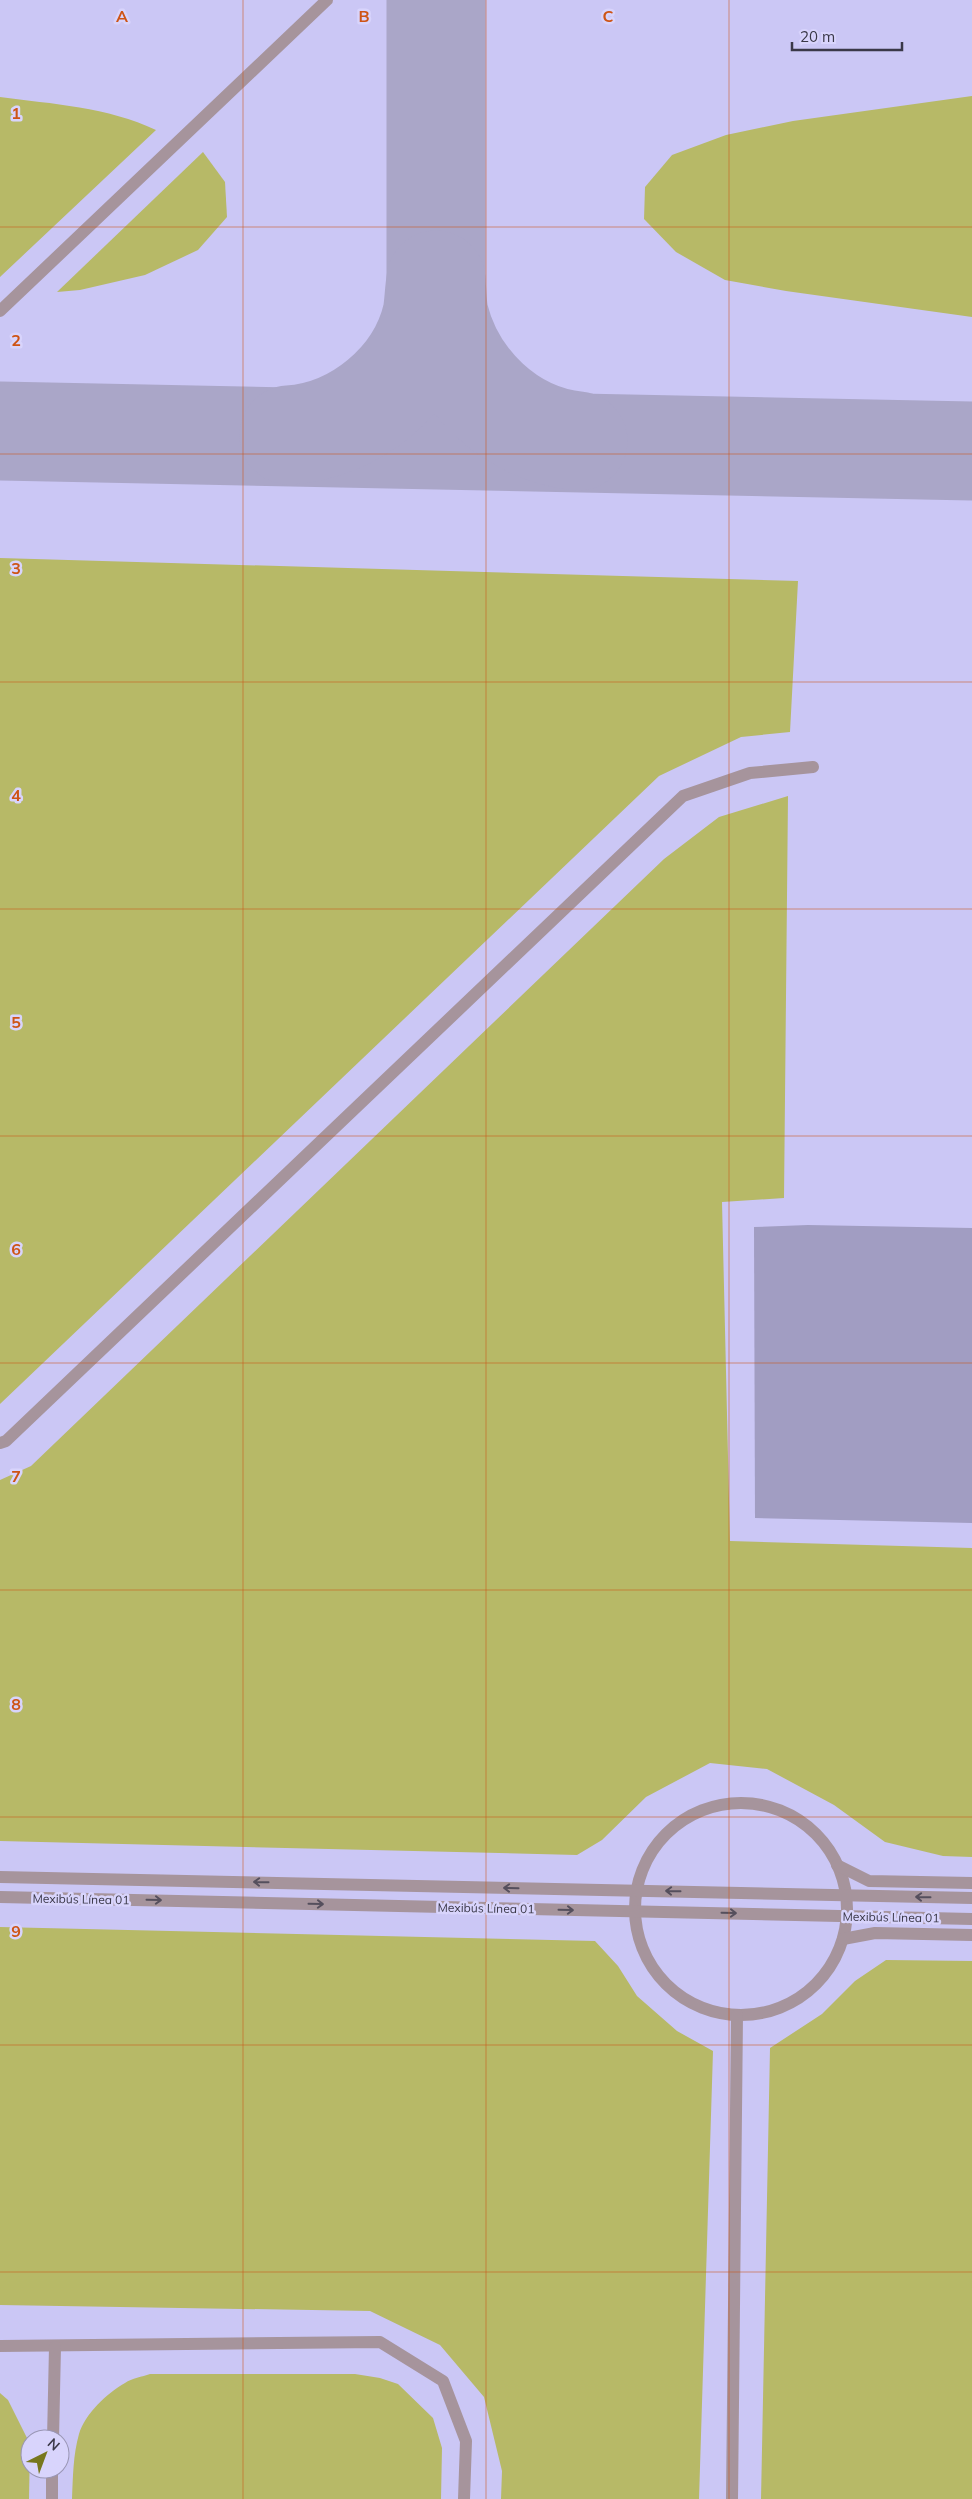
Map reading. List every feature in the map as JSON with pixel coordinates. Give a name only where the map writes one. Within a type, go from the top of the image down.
[{"type":"street","points":[[0,311],[327,0]]},
{"type":"street","points":[[0,1443],[6,1441],[683,796],[750,773],[814,768]]},
{"type":"street","points":[[738,1802],[774,1807],[807,1825],[831,1852],[837,1865],[846,1886],[848,1916],[837,1958],[815,1988],[787,2007],[754,2016],[720,2014],[688,2002],[661,1980],[643,1951],[634,1911],[636,1890],[650,1852],[672,1827],[702,1809],[738,1802]]},
{"type":"street","points":[[837,1865],[870,1880],[972,1882]]},
{"type":"street","name":"Mexibús Línea 01","points":[[0,1877],[972,1898]]},
{"type":"street","name":"Mexibús Línea 01","points":[[0,1897],[972,1919]]},
{"type":"street","points":[[843,1940],[875,1933],[972,1935]]},
{"type":"street","points":[[732,2499],[737,2015]]},
{"type":"street","points":[[0,2346],[55,2347],[380,2342],[443,2381],[466,2442],[464,2499]]},
{"type":"street","points":[[53,2429],[55,2347]]},
{"type":"street","points":[[52,2479],[52,2499]]},
{"type":"shaded area","points":[[0,0],[972,0],[972,2499],[0,2499]]},
{"type":"green space","points":[[972,96],[972,317],[786,291],[725,280],[676,252],[644,219],[645,187],[672,155],[726,135],[793,121]]},
{"type":"green space","points":[[0,97],[99,111],[138,122],[156,130],[0,277]]},
{"type":"green space","points":[[203,152],[225,182],[227,217],[198,250],[145,275],[80,290],[57,292]]},
{"type":"green space","points":[[0,558],[798,581],[790,732],[741,737],[659,776],[0,1404]]},
{"type":"green space","points":[[788,796],[784,1198],[722,1202],[730,1541],[972,1548],[972,1857],[943,1856],[885,1842],[834,1805],[767,1769],[710,1763],[646,1797],[602,1840],[577,1855],[0,1841],[0,1480],[31,1466],[664,859],[719,817]]},
{"type":"green space","points":[[0,1927],[595,1941],[618,1966],[637,1996],[677,2031],[713,2051],[699,2499],[501,2499],[502,2471],[484,2397],[440,2345],[370,2311],[0,2305]]},
{"type":"green space","points":[[886,1960],[972,1961],[972,2499],[761,2499],[770,2048],[822,2014],[855,1981]]},
{"type":"green space","points":[[150,2374],[355,2374],[380,2378],[398,2384],[433,2418],[442,2448],[441,2499],[72,2499],[76,2450],[79,2434],[86,2419],[104,2398],[118,2387],[131,2380]]},
{"type":"green space","points":[[0,2393],[8,2400],[22,2429],[20,2429],[20,2479],[29,2479],[29,2499],[0,2499]]},
{"type":"building","points":[[808,1225],[972,1228],[972,1523],[755,1518],[754,1227]]},
{"type":"taxiway","points":[[436,0],[436,280]]},
{"type":"taxiway","points":[[289,435],[337,424],[380,398],[398,380],[413,361],[424,339],[432,315],[436,280],[439,315],[447,339],[458,361],[472,382],[489,400],[508,415],[530,428],[553,436],[578,441]]},
{"type":"taxiway","points":[[0,431],[972,451]]}]
